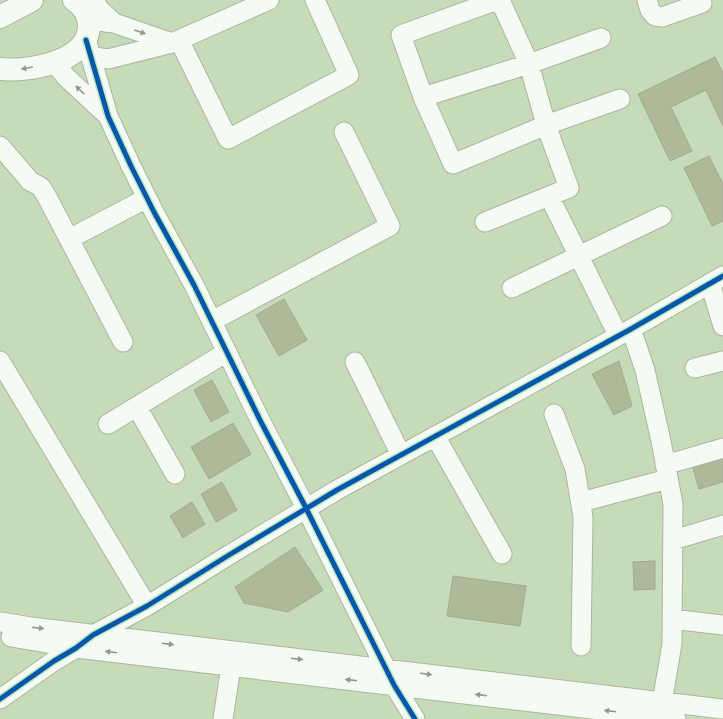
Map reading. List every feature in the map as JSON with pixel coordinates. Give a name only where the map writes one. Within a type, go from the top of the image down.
[{"type":"main road","points":[[0,17],[28,1]]},
{"type":"main road","points":[[0,69],[20,70],[54,62],[67,57],[78,50],[85,17]]},
{"type":"street","points":[[85,17],[108,59],[175,41],[269,0]]},
{"type":"street","points":[[85,17],[114,23],[175,41],[228,139],[350,75],[315,0]]},
{"type":"street","points":[[497,0],[402,35],[423,97],[453,164],[546,125],[620,99]]},
{"type":"street","points":[[485,222],[569,188],[546,125],[530,64],[500,0]]},
{"type":"street","points":[[649,5],[656,16],[662,18],[702,3]]},
{"type":"street","points":[[85,17],[108,116],[147,198],[194,285],[261,422],[306,508],[390,677],[415,719]]},
{"type":"street","points":[[423,97],[530,64],[602,38]]},
{"type":"street","points":[[54,62],[66,77],[108,116]]},
{"type":"street","points":[[212,322],[390,226],[344,132]]},
{"type":"street","points":[[0,146],[30,181],[41,187],[123,342]]},
{"type":"street","points":[[549,196],[579,257],[645,370],[673,504],[672,644],[664,714]]},
{"type":"street","points":[[69,239],[147,198]]},
{"type":"street","points":[[512,288],[662,216]]},
{"type":"street","points":[[0,699],[93,635],[147,606],[306,508],[717,280],[723,326]]},
{"type":"street","points":[[108,424],[227,352]]},
{"type":"street","points":[[0,361],[147,606]]},
{"type":"street","points":[[695,368],[723,361]]},
{"type":"street","points":[[355,362],[401,455]]},
{"type":"street","points":[[137,407],[175,474]]},
{"type":"street","points":[[554,414],[575,469],[583,516],[581,646]]},
{"type":"street","points":[[435,436],[502,554]]},
{"type":"street","points":[[580,502],[667,472],[723,448]]},
{"type":"street","points":[[673,540],[723,525]]},
{"type":"street","points":[[672,619],[723,625]]},
{"type":"street","points":[[0,622],[664,714],[723,709]]},
{"type":"street","points":[[0,635],[76,648],[231,666],[390,677]]},
{"type":"street","points":[[223,719],[231,666]]},
{"type":"building","points":[[715,57],[723,73],[723,126],[706,90],[671,107],[692,151],[670,161],[638,94]]},
{"type":"building","points":[[709,156],[723,184],[723,221],[712,226],[684,168]]},
{"type":"building","points":[[284,299],[307,340],[279,356],[256,315]]},
{"type":"building","points":[[619,361],[632,406],[614,415],[592,374]]},
{"type":"building","points":[[212,380],[229,412],[211,422],[194,390]]},
{"type":"building","points":[[233,423],[251,454],[209,479],[191,447]]},
{"type":"building","points":[[723,455],[723,482],[699,489],[692,465]]},
{"type":"building","points":[[222,482],[237,510],[216,522],[201,494]]},
{"type":"building","points":[[192,502],[205,524],[183,538],[170,516]]},
{"type":"building","points":[[295,547],[323,590],[288,612],[244,603],[235,587]]},
{"type":"building","points":[[655,561],[655,589],[634,590],[633,562]]},
{"type":"building","points":[[453,576],[526,586],[520,626],[447,616]]},
{"type":"cycle path","points":[[86,40],[108,116],[131,166],[194,285],[261,422],[306,508],[394,685],[415,719]]},
{"type":"cycle path","points":[[0,699],[93,635],[147,606],[337,490],[631,329],[723,276]]}]
